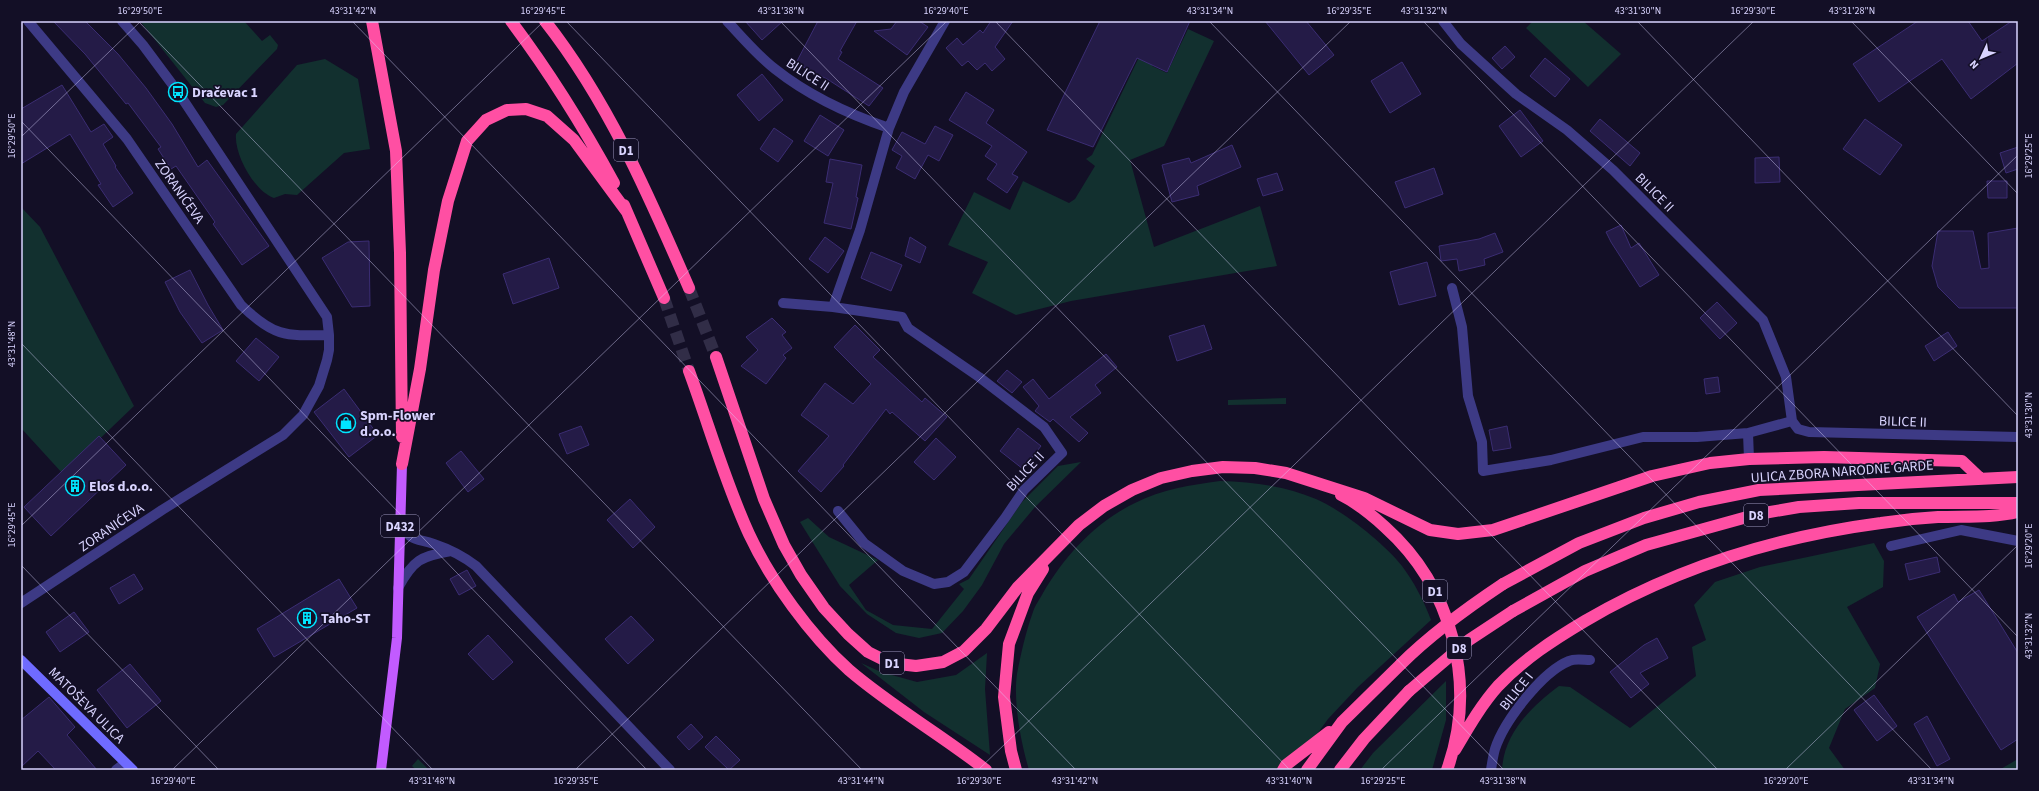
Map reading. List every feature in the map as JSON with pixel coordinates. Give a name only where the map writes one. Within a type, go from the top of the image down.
[{"type":"highway","points":[[372,21],[396,151],[400,253],[402,464]]},
{"type":"highway","name":"D1","points":[[511,21],[556,83],[587,133],[627,212],[664,298]]},
{"type":"highway","name":"D1","points":[[545,21],[613,124],[648,194],[689,288]]},
{"type":"highway","points":[[402,464],[420,369],[434,270],[448,201],[467,141],[486,120],[507,110],[526,109],[547,116],[574,140],[627,212]]},
{"type":"highway","name":"D1","points":[[716,358],[764,499],[784,545],[801,575],[824,608],[848,634],[868,652],[890,663],[916,666],[943,662],[964,651],[986,629],[1018,587],[1079,525],[1104,506],[1132,490],[1154,481],[1192,470],[1223,467],[1255,468],[1286,474],[1316,483],[1346,497],[1373,516],[1392,533],[1418,563],[1435,591],[1448,621],[1456,652],[1459,672],[1460,717],[1455,750],[1448,770]]},
{"type":"highway","name":"D1","points":[[689,371],[736,505],[749,535],[765,564],[808,626],[848,668],[871,688],[986,770]]},
{"type":"highway","points":[[1316,483],[1364,498],[1430,530],[1458,534],[1493,530],[1652,476],[1710,463],[1749,459],[1824,457],[1962,461],[1981,479]]},
{"type":"highway","name":"ULICA ZBORA NARODNE GARDE","points":[[1307,770],[1342,722],[1418,647],[1454,618],[1503,584],[1579,543],[1644,518],[1699,502],[1759,490],[2018,477]]},
{"type":"highway","name":"D8","points":[[1340,770],[1364,739],[1410,691],[1469,640],[1512,611],[1585,571],[1646,545],[1758,514],[1799,507],[1859,502],[2018,503]]},
{"type":"highway","points":[[1455,750],[1474,719],[1497,687],[1522,663],[1551,641],[1569,630],[1600,612],[1657,584],[1728,555],[1773,543],[1905,520],[2000,516],[2018,512]]},
{"type":"highway","points":[[1016,770],[1011,751],[1004,697],[1010,644],[1028,593],[1057,548]]},
{"type":"highway","points":[[1283,770],[1286,765],[1342,722]]},
{"type":"main road","name":"D432","points":[[381,770],[397,638],[402,464]]},
{"type":"main road","name":"MATOŠEVA ULICA","points":[[21,660],[133,770]]},
{"type":"street","name":"ZORANIĆEVA","points":[[28,21],[127,138],[241,304],[258,322],[278,333],[303,336],[329,335]]},
{"type":"street","name":"ZORANIĆEVA","points":[[21,603],[162,510],[283,435],[303,415],[319,386],[328,360],[329,335],[326,317],[178,92],[143,45],[122,21]]},
{"type":"street","name":"BILICE II","points":[[727,21],[774,68],[816,97],[856,116],[889,128]]},
{"type":"street","points":[[833,307],[860,230],[889,128],[904,92],[945,21]]},
{"type":"street","name":"BILICE II","points":[[1443,21],[1461,44],[1516,94],[1567,130],[1613,170],[1762,320],[1786,377],[1792,421],[1798,429],[1809,432],[2018,437]]},
{"type":"street","points":[[1452,288],[1462,328],[1468,396],[1482,442],[1484,471],[1551,460],[1643,437],[1697,437],[1748,433],[1792,421]]},
{"type":"street","name":"BILICE II","points":[[783,304],[833,307],[902,317],[908,328],[979,377],[1044,428],[1062,453],[1024,490],[1005,518],[964,572],[948,582],[934,584],[903,571],[864,542],[838,511]]},
{"type":"street","points":[[1748,433],[1749,459]]},
{"type":"street","points":[[400,524],[407,534],[418,541],[433,543],[464,557],[488,578],[670,770]]},
{"type":"street","points":[[1891,546],[1961,530],[2018,541]]},
{"type":"street","points":[[398,588],[407,570],[419,560],[429,555],[452,551]]},
{"type":"street","name":"BILICE I","points":[[1491,770],[1495,748],[1511,717],[1524,700],[1547,676],[1570,660],[1590,660]]},
{"type":"street","points":[[116,770],[125,763]]},
{"type":"green space","points":[[140,21],[244,21],[262,41],[270,35],[278,45],[277,49],[223,105],[216,107],[205,103]]},
{"type":"green space","points":[[1533,21],[1583,21],[1621,54],[1588,87],[1526,28]]},
{"type":"green space","points":[[1155,24],[1168,30],[1152,66],[1167,73],[1188,29],[1214,41],[1164,146],[1130,160],[1154,247],[1260,206],[1277,266],[1071,301],[1016,315],[972,293],[988,262],[948,245],[974,192],[1010,210],[1023,181],[1069,203],[1075,199],[1095,166],[1086,159],[1092,155]]},
{"type":"green space","points":[[325,59],[358,79],[370,149],[344,153],[297,195],[285,194],[274,198],[259,188],[247,171],[238,151],[236,134],[297,65]]},
{"type":"green space","points":[[21,207],[40,227],[134,406],[63,474],[21,428]]},
{"type":"green space","points":[[1286,398],[1286,404],[1228,405],[1228,400]]},
{"type":"green space","points":[[1081,462],[1035,507],[1004,544],[982,585],[963,611],[942,633],[919,638],[896,633],[867,614],[840,586],[800,522],[808,518],[829,537],[878,560],[849,585],[866,610],[893,625],[932,629],[964,589],[959,584],[969,579],[1022,502],[1058,466]]},
{"type":"green space","points":[[1220,481],[1245,482],[1293,491],[1316,499],[1338,511],[1385,547],[1402,566],[1418,592],[1431,620],[1358,687],[1328,719],[1291,770],[1029,770],[1018,722],[1016,697],[1017,674],[1026,634],[1034,609],[1052,579],[1071,553],[1083,541],[1107,520],[1121,511],[1145,498],[1156,494],[1187,486]]},
{"type":"green space","points":[[1874,543],[1884,561],[1883,587],[1847,607],[1880,664],[1875,688],[1845,709],[1829,748],[1845,770],[1502,770],[1508,744],[1521,722],[1529,712],[1559,686],[1570,687],[1630,728],[1696,676],[1692,647],[1706,640],[1694,605],[1715,582],[1760,567]]},
{"type":"green space","points":[[987,653],[985,689],[990,755],[924,712],[861,663],[881,672],[917,682],[956,675]]},
{"type":"green space","points":[[1446,681],[1446,720],[1432,770],[1360,770],[1373,753]]},
{"type":"green space","points":[[418,759],[429,770],[416,770],[412,766]]},
{"type":"green space","points":[[2018,759],[2018,770],[1999,770]]},
{"type":"building","points":[[53,21],[85,21],[118,54],[146,88],[172,124],[198,167],[207,160],[269,246],[242,265],[213,224],[215,222],[176,166],[171,169],[158,149],[161,147],[128,103],[126,104],[85,54]]},
{"type":"building","points":[[745,21],[783,21],[762,40]]},
{"type":"building","points":[[818,21],[857,21],[840,51],[842,52],[838,59],[883,88],[869,106],[827,79],[796,63]]},
{"type":"building","points":[[897,21],[919,21],[928,27],[907,55],[874,31],[891,29]]},
{"type":"building","points":[[991,21],[1013,21],[995,47],[1005,59],[992,71],[985,63],[977,70],[968,61],[962,66],[946,48],[957,38],[963,45],[980,30],[983,33]]},
{"type":"building","points":[[1100,21],[1190,21],[1167,72],[1137,58],[1093,147],[1047,130]]},
{"type":"building","points":[[1265,21],[1306,21],[1334,55],[1309,75]]},
{"type":"building","points":[[1918,21],[1968,21],[1982,41],[2012,21],[2018,21],[2018,63],[1971,99],[1942,59],[1879,102],[1853,64]]},
{"type":"building","points":[[1505,46],[1515,57],[1502,69],[1492,58]]},
{"type":"building","points":[[1545,58],[1570,79],[1555,97],[1530,76]]},
{"type":"building","points":[[1402,62],[1421,94],[1390,113],[1371,81]]},
{"type":"building","points":[[762,74],[783,100],[759,121],[737,95]]},
{"type":"building","points":[[62,85],[91,132],[104,124],[113,137],[103,144],[116,166],[115,167],[133,193],[113,207],[98,185],[101,184],[70,134],[21,164],[21,109]]},
{"type":"building","points":[[966,92],[994,110],[986,123],[1027,152],[1012,174],[1018,177],[1007,193],[987,179],[997,164],[985,156],[992,146],[949,120]]},
{"type":"building","points":[[1520,110],[1543,141],[1521,157],[1499,126]]},
{"type":"building","points":[[820,115],[844,130],[828,156],[804,141]]},
{"type":"building","points":[[1600,119],[1640,153],[1630,166],[1590,131]]},
{"type":"building","points":[[1865,119],[1902,145],[1880,175],[1843,149]]},
{"type":"building","points":[[935,126],[953,135],[939,161],[928,155],[915,179],[896,168],[902,156],[892,150],[902,132],[925,144]]},
{"type":"building","points":[[774,128],[793,141],[778,162],[760,149]]},
{"type":"building","points":[[1232,145],[1241,167],[1197,186],[1199,195],[1172,202],[1162,165],[1189,158],[1191,163]]},
{"type":"building","points":[[2018,147],[2018,169],[2006,173],[2000,153]]},
{"type":"building","points":[[1779,157],[1780,182],[1755,183],[1755,158]]},
{"type":"building","points":[[830,159],[862,165],[856,197],[858,198],[851,229],[824,223],[833,183],[826,182]]},
{"type":"building","points":[[1434,168],[1443,194],[1405,208],[1395,182]]},
{"type":"building","points":[[1277,173],[1283,190],[1263,196],[1257,179]]},
{"type":"building","points":[[1987,181],[2007,181],[2007,198],[1988,198]]},
{"type":"building","points":[[1621,225],[1631,248],[1639,243],[1659,275],[1640,287],[1606,232]]},
{"type":"building","points":[[2018,228],[2018,308],[1959,308],[1938,287],[1932,266],[1938,231],[1973,231],[1981,269],[1989,268],[1988,233]]},
{"type":"building","points":[[1495,233],[1503,252],[1484,259],[1485,265],[1459,271],[1457,259],[1441,261],[1439,246],[1479,239]]},
{"type":"building","points":[[825,237],[844,251],[828,273],[809,259]]},
{"type":"building","points":[[910,237],[926,247],[920,263],[905,256]]},
{"type":"building","points":[[369,241],[370,306],[352,307],[322,258],[348,242]]},
{"type":"building","points":[[871,252],[902,265],[891,291],[861,278]]},
{"type":"building","points":[[549,258],[559,288],[513,304],[503,274]]},
{"type":"building","points":[[1427,262],[1436,296],[1399,305],[1390,272]]},
{"type":"building","points":[[190,270],[223,330],[202,343],[180,312],[165,282]]},
{"type":"building","points":[[1717,302],[1737,323],[1720,339],[1700,318]]},
{"type":"building","points":[[772,318],[786,332],[782,335],[792,348],[783,355],[786,358],[766,384],[741,366],[758,350],[746,337]]},
{"type":"building","points":[[855,325],[880,350],[873,357],[922,402],[925,398],[947,417],[925,441],[892,412],[890,414],[886,409],[843,465],[844,466],[821,492],[798,471],[829,436],[801,415],[825,383],[853,404],[871,384],[834,347]]},
{"type":"building","points":[[1204,325],[1212,349],[1177,361],[1169,336]]},
{"type":"building","points":[[1948,332],[1957,346],[1934,361],[1925,346]]},
{"type":"building","points":[[256,338],[279,357],[259,381],[236,361]]},
{"type":"building","points":[[1106,354],[1117,367],[1095,385],[1101,393],[1070,417],[1088,433],[1079,442],[1053,419],[1050,422],[1035,411],[1039,406],[1023,387],[1033,379],[1049,399]]},
{"type":"building","points":[[1007,370],[1022,382],[1012,393],[997,381]]},
{"type":"building","points":[[1718,377],[1720,392],[1706,394],[1704,379]]},
{"type":"building","name":"Spm-Flower d.o.o.","points":[[344,389],[378,435],[349,457],[314,412]]},
{"type":"building","points":[[581,426],[589,445],[567,454],[559,434]]},
{"type":"building","points":[[1507,426],[1511,448],[1493,451],[1489,430]]},
{"type":"building","points":[[1018,428],[1041,446],[1023,469],[1000,451]]},
{"type":"building","name":"Elos d.o.o.","points":[[99,436],[126,465],[51,536],[24,507]]},
{"type":"building","points":[[936,438],[956,457],[934,480],[914,462]]},
{"type":"building","points":[[461,451],[484,479],[468,492],[446,463]]},
{"type":"building","points":[[630,499],[655,527],[633,548],[607,520]]},
{"type":"building","points":[[1937,557],[1940,572],[1909,580],[1905,564]]},
{"type":"building","points":[[467,570],[476,586],[459,595],[450,579]]},
{"type":"building","points":[[134,574],[143,589],[119,604],[110,588]]},
{"type":"building","name":"Taho-ST","points":[[339,579],[357,608],[274,657],[257,629]]},
{"type":"building","points":[[1979,590],[2018,653],[2018,739],[2001,750],[1917,617],[1954,594],[1958,602]]},
{"type":"building","points":[[74,612],[89,632],[60,652],[46,632]]},
{"type":"building","points":[[631,616],[654,640],[628,664],[605,639]]},
{"type":"building","points":[[488,635],[513,662],[493,680],[468,654]]},
{"type":"building","points":[[1657,638],[1668,658],[1640,673],[1649,684],[1631,698],[1610,672],[1644,645]]},
{"type":"building","points":[[130,664],[161,701],[127,728],[97,690]]},
{"type":"building","points":[[1874,695],[1897,726],[1877,741],[1854,710]]},
{"type":"building","points":[[49,697],[75,727],[67,735],[97,770],[56,770],[38,751],[21,767],[21,720]]},
{"type":"building","points":[[1927,716],[1950,759],[1937,766],[1914,724]]},
{"type":"building","points":[[691,724],[703,737],[689,750],[677,737]]},
{"type":"building","points":[[716,736],[740,760],[729,770],[705,747]]},
{"type":"tunnel","points":[[689,288],[716,357]]},
{"type":"tunnel","points":[[664,298],[689,371]]},
{"type":"place","name":"Dračevac 1","points":[[178,92]]},
{"type":"place","name":"Spm-Flower d.o.o.","points":[[346,423]]},
{"type":"place","name":"Elos d.o.o.","points":[[75,486]]},
{"type":"place","name":"Taho-ST","points":[[307,618]]}]
